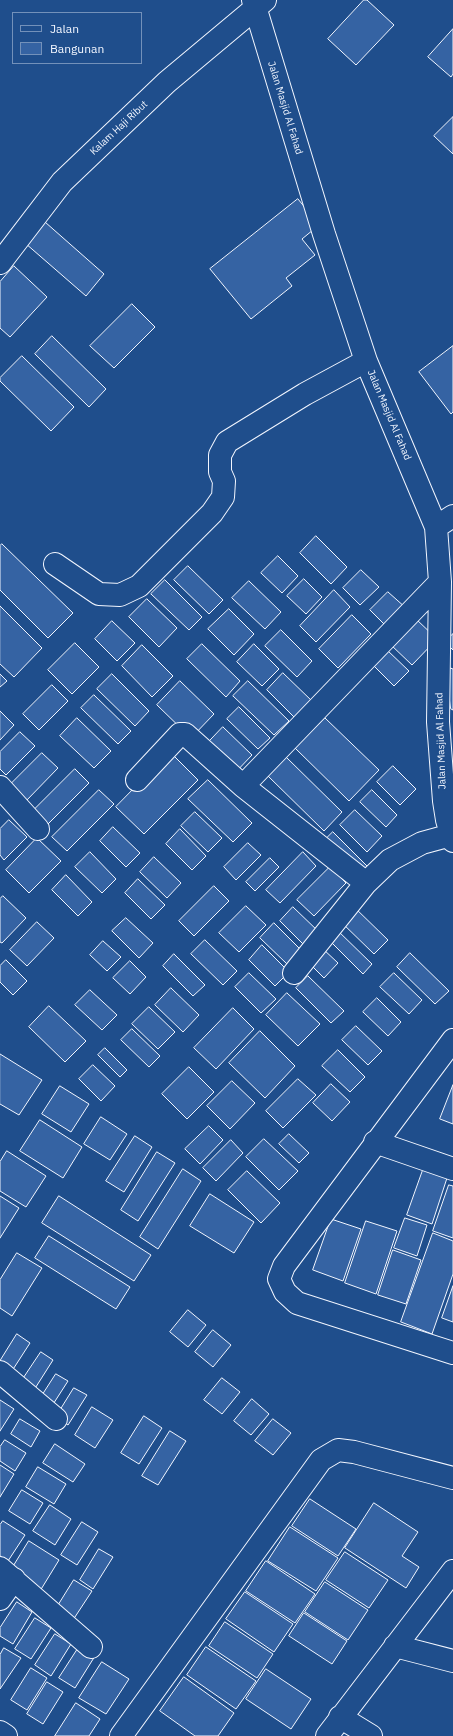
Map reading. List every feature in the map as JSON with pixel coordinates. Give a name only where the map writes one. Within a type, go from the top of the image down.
[{"type":"street","name":"Kalam Haji Ribut","points":[[0,262],[62,182],[167,82],[257,3]]},
{"type":"street","name":"Jalan Masjid Al Fahad","points":[[257,3],[322,227],[366,361],[445,521],[440,582],[438,722],[444,801],[452,838]]},
{"type":"street","points":[[55,564],[99,594],[120,595],[139,586],[212,512],[223,497],[224,481],[220,472],[220,455],[227,442],[305,394],[366,361]]},
{"type":"street","points":[[243,786],[440,582]]},
{"type":"street","points":[[137,780],[180,734],[185,734],[243,786],[366,883]]},
{"type":"street","points":[[0,787],[38,829]]},
{"type":"street","points":[[294,974],[366,883],[390,860],[422,843],[452,838]]},
{"type":"street","points":[[453,1040],[375,1142],[284,1266],[279,1279],[285,1292],[298,1304],[453,1353]]},
{"type":"street","points":[[375,1142],[453,1170]]},
{"type":"street","points":[[0,1372],[56,1419]]},
{"type":"street","points":[[121,1736],[321,1460],[338,1450],[354,1452],[453,1478]]},
{"type":"street","points":[[327,1736],[453,1571]]},
{"type":"street","points":[[0,1599],[7,1574],[91,1647]]},
{"type":"street","points":[[395,1646],[453,1661]]},
{"type":"street","points":[[340,1718],[371,1736]]},
{"type":"street","points":[[0,1732],[6,1736]]},
{"type":"building","points":[[364,0],[367,0],[394,25],[356,65],[328,39]]},
{"type":"building","points":[[453,29],[453,74],[451,77],[428,57]]},
{"type":"building","points":[[453,117],[453,154],[434,136]]},
{"type":"building","points":[[298,199],[319,225],[302,239],[315,255],[286,278],[292,286],[251,319],[210,269]]},
{"type":"building","points":[[45,222],[104,274],[86,296],[25,243]]},
{"type":"building","points":[[14,266],[47,297],[10,337],[0,328],[0,282]]},
{"type":"building","points":[[132,304],[155,327],[114,368],[90,346]]},
{"type":"building","points":[[52,336],[106,389],[89,407],[35,354]]},
{"type":"building","points":[[453,346],[453,412],[451,414],[419,372]]},
{"type":"building","points":[[22,356],[74,407],[51,431],[0,381],[0,378]]},
{"type":"building","points":[[316,536],[347,567],[331,584],[300,553]]},
{"type":"building","points":[[2,544],[73,613],[48,638],[0,590],[0,546]]},
{"type":"building","points":[[278,556],[298,576],[282,593],[261,573]]},
{"type":"building","points":[[188,566],[223,600],[209,614],[174,580]]},
{"type":"building","points":[[361,570],[379,587],[360,605],[343,588]]},
{"type":"building","points":[[304,579],[322,597],[306,614],[287,596]]},
{"type":"building","points":[[165,580],[202,617],[189,630],[151,594]]},
{"type":"building","points":[[249,581],[281,612],[265,629],[232,598]]},
{"type":"building","points":[[334,590],[350,607],[316,642],[300,626]]},
{"type":"building","points":[[388,592],[406,608],[387,627],[370,610]]},
{"type":"building","points":[[147,599],[177,628],[159,647],[129,617]]},
{"type":"building","points":[[0,606],[42,648],[14,677],[0,664]]},
{"type":"building","points":[[229,609],[254,634],[234,655],[208,629]]},
{"type":"building","points":[[352,615],[371,634],[338,668],[319,649]]},
{"type":"building","points":[[416,619],[437,639],[412,665],[390,644]]},
{"type":"building","points":[[112,621],[135,643],[117,661],[95,639]]},
{"type":"building","points":[[281,630],[312,661],[297,677],[265,646]]},
{"type":"building","points":[[453,634],[453,650],[445,642]]},
{"type":"building","points":[[75,643],[99,667],[72,694],[48,670]]},
{"type":"building","points":[[202,644],[240,681],[226,697],[187,659]]},
{"type":"building","points":[[254,644],[279,669],[262,686],[237,662]]},
{"type":"building","points":[[142,645],[173,676],[152,697],[122,666]]},
{"type":"building","points":[[387,650],[409,671],[394,686],[373,665]]},
{"type":"building","points":[[445,666],[453,669],[453,710],[451,709]]},
{"type":"building","points":[[283,673],[312,701],[295,718],[267,690]]},
{"type":"building","points":[[0,674],[7,681],[0,687]]},
{"type":"building","points":[[112,674],[149,711],[135,726],[97,689]]},
{"type":"building","points":[[180,681],[214,714],[191,738],[157,705]]},
{"type":"building","points":[[248,681],[289,721],[274,735],[233,696]]},
{"type":"building","points":[[52,685],[68,701],[39,730],[23,714]]},
{"type":"building","points":[[94,695],[131,731],[118,744],[81,708]]},
{"type":"building","points":[[239,707],[270,738],[258,749],[227,719]]},
{"type":"building","points":[[0,711],[14,725],[0,740]]},
{"type":"building","points":[[77,718],[111,751],[94,768],[60,736]]},
{"type":"building","points":[[325,718],[379,770],[349,801],[295,748]]},
{"type":"building","points":[[223,727],[252,755],[233,775],[204,747]]},
{"type":"building","points":[[20,732],[35,746],[6,775],[0,769],[0,752]]},
{"type":"building","points":[[170,752],[198,780],[144,834],[116,807]]},
{"type":"building","points":[[42,753],[58,768],[25,802],[9,786]]},
{"type":"building","points":[[286,757],[342,812],[324,831],[268,776]]},
{"type":"building","points":[[393,766],[416,789],[400,805],[377,782]]},
{"type":"building","points":[[75,769],[89,783],[46,826],[32,812]]},
{"type":"building","points":[[208,780],[252,823],[233,842],[188,799]]},
{"type":"building","points":[[99,790],[114,804],[67,851],[52,837]]},
{"type":"building","points":[[372,790],[397,815],[386,827],[360,802]]},
{"type":"building","points":[[355,810],[382,836],[367,852],[340,825]]},
{"type":"building","points":[[195,812],[222,838],[208,852],[181,826]]},
{"type":"building","points":[[9,820],[27,837],[4,860],[0,855],[0,829]]},
{"type":"building","points":[[113,827],[140,853],[126,867],[100,841]]},
{"type":"building","points":[[180,829],[206,856],[192,870],[166,844]]},
{"type":"building","points":[[333,832],[369,868],[361,877],[324,841]]},
{"type":"building","points":[[37,838],[61,861],[29,893],[6,870]]},
{"type":"building","points":[[248,843],[261,855],[236,880],[224,867]]},
{"type":"building","points":[[90,852],[116,879],[102,893],[75,867]]},
{"type":"building","points":[[303,852],[316,866],[280,903],[266,890]]},
{"type":"building","points":[[154,857],[181,883],[167,898],[140,872]]},
{"type":"building","points":[[270,858],[279,867],[255,891],[246,882]]},
{"type":"building","points":[[330,867],[346,883],[314,916],[297,900]]},
{"type":"building","points":[[66,875],[92,902],[78,916],[52,890]]},
{"type":"building","points":[[138,879],[165,905],[151,919],[125,893]]},
{"type":"building","points":[[214,886],[229,901],[194,936],[179,921]]},
{"type":"building","points":[[3,896],[26,918],[2,943],[0,942],[0,899]]},
{"type":"building","points":[[352,905],[388,940],[374,954],[338,919]]},
{"type":"building","points":[[246,906],[266,925],[239,952],[219,933]]},
{"type":"building","points":[[293,907],[320,933],[306,947],[280,921]]},
{"type":"building","points":[[126,918],[153,943],[139,958],[112,931]]},
{"type":"building","points":[[37,922],[54,938],[27,966],[10,950]]},
{"type":"building","points":[[274,923],[301,950],[287,964],[260,938]]},
{"type":"building","points":[[335,928],[372,964],[363,974],[326,937]]},
{"type":"building","points":[[205,940],[237,971],[223,985],[191,954]]},
{"type":"building","points":[[103,941],[121,957],[107,971],[90,955]]},
{"type":"building","points":[[262,945],[289,972],[275,986],[249,960]]},
{"type":"building","points":[[322,948],[338,963],[324,978],[308,962]]},
{"type":"building","points":[[410,953],[449,991],[435,1004],[397,967]]},
{"type":"building","points":[[174,954],[205,985],[193,996],[163,966]]},
{"type":"building","points":[[6,960],[27,981],[13,995],[0,982],[0,966]]},
{"type":"building","points":[[130,961],[146,977],[130,994],[113,978]]},
{"type":"building","points":[[249,973],[276,999],[261,1013],[235,987]]},
{"type":"building","points":[[394,973],[422,1000],[409,1014],[380,987]]},
{"type":"building","points":[[308,976],[344,1011],[331,1023],[296,988]]},
{"type":"building","points":[[171,988],[199,1015],[183,1032],[155,1005]]},
{"type":"building","points":[[90,990],[117,1015],[102,1030],[75,1005]]},
{"type":"building","points":[[287,993],[320,1024],[298,1046],[266,1015]]},
{"type":"building","points":[[377,998],[401,1022],[388,1036],[363,1012]]},
{"type":"building","points":[[49,1006],[86,1041],[65,1062],[29,1027]]},
{"type":"building","points":[[149,1007],[175,1032],[158,1049],[132,1024]]},
{"type":"building","points":[[233,1008],[254,1029],[216,1069],[194,1048]]},
{"type":"building","points":[[356,1026],[382,1051],[368,1065],[342,1040]]},
{"type":"building","points":[[132,1029],[160,1056],[149,1067],[121,1040]]},
{"type":"building","points":[[260,1031],[295,1066],[265,1098],[229,1063]]},
{"type":"building","points":[[105,1048],[127,1070],[120,1077],[98,1055]]},
{"type":"building","points":[[338,1050],[365,1077],[350,1092],[322,1066]]},
{"type":"building","points":[[0,1054],[42,1080],[19,1115],[0,1104]]},
{"type":"building","points":[[93,1065],[115,1086],[101,1101],[79,1079]]},
{"type":"building","points":[[189,1067],[214,1092],[187,1119],[162,1094]]},
{"type":"building","points":[[298,1079],[316,1095],[283,1128],[266,1111]]},
{"type":"building","points":[[232,1081],[255,1103],[230,1129],[207,1106]]},
{"type":"building","points":[[331,1084],[350,1102],[332,1121],[313,1103]]},
{"type":"building","points":[[453,1085],[453,1124],[440,1119]]},
{"type":"building","points":[[60,1086],[89,1104],[71,1132],[42,1114]]},
{"type":"building","points":[[101,1117],[127,1134],[110,1160],[84,1144]]},
{"type":"building","points":[[40,1120],[82,1147],[63,1178],[20,1151]]},
{"type":"building","points":[[209,1126],[223,1140],[200,1164],[185,1149]]},
{"type":"building","points":[[289,1134],[309,1153],[299,1163],[279,1144]]},
{"type":"building","points":[[135,1136],[152,1147],[124,1192],[106,1181]]},
{"type":"building","points":[[264,1139],[298,1171],[279,1190],[246,1157]]},
{"type":"building","points":[[231,1140],[243,1153],[216,1181],[203,1168]]},
{"type":"building","points":[[7,1151],[46,1176],[26,1207],[0,1191],[0,1162]]},
{"type":"building","points":[[157,1152],[175,1163],[138,1221],[121,1210]]},
{"type":"building","points":[[183,1169],[201,1181],[158,1249],[140,1237]]},
{"type":"building","points":[[423,1170],[447,1178],[432,1224],[407,1215]]},
{"type":"building","points":[[247,1171],[280,1203],[261,1223],[228,1190]]},
{"type":"building","points":[[449,1185],[453,1186],[453,1238],[433,1231]]},
{"type":"building","points":[[210,1194],[254,1222],[234,1253],[190,1226]]},
{"type":"building","points":[[0,1196],[19,1208],[0,1238]]},
{"type":"building","points":[[59,1196],[151,1255],[134,1281],[42,1223]]},
{"type":"building","points":[[405,1218],[427,1225],[417,1256],[394,1248]]},
{"type":"building","points":[[331,1219],[361,1229],[343,1281],[313,1270]]},
{"type":"building","points":[[366,1221],[397,1231],[376,1294],[345,1283]]},
{"type":"building","points":[[433,1233],[453,1241],[453,1274],[432,1334],[401,1322]]},
{"type":"building","points":[[49,1236],[130,1287],[116,1309],[35,1258]]},
{"type":"building","points":[[393,1250],[421,1260],[406,1304],[378,1295]]},
{"type":"building","points":[[17,1253],[42,1268],[12,1316],[0,1308],[0,1280]]},
{"type":"building","points":[[453,1286],[453,1322],[442,1318]]},
{"type":"building","points":[[188,1310],[206,1325],[188,1347],[170,1332]]},
{"type":"building","points":[[213,1330],[231,1345],[213,1367],[195,1352]]},
{"type":"building","points":[[17,1334],[30,1343],[10,1374],[0,1367],[0,1361]]},
{"type":"building","points":[[41,1352],[53,1360],[34,1390],[21,1382]]},
{"type":"building","points":[[56,1374],[68,1381],[50,1409],[38,1402]]},
{"type":"building","points":[[222,1378],[240,1392],[222,1414],[204,1400]]},
{"type":"building","points":[[74,1388],[87,1395],[68,1425],[56,1417]]},
{"type":"building","points":[[252,1399],[269,1414],[251,1435],[234,1421]]},
{"type":"building","points":[[0,1400],[14,1409],[0,1431]]},
{"type":"building","points":[[92,1407],[113,1420],[95,1448],[75,1435]]},
{"type":"building","points":[[144,1416],[162,1428],[139,1464],[121,1453]]},
{"type":"building","points":[[20,1419],[40,1431],[31,1447],[11,1434]]},
{"type":"building","points":[[273,1419],[291,1433],[273,1455],[255,1441]]},
{"type":"building","points":[[170,1431],[186,1441],[158,1485],[142,1476]]},
{"type":"building","points":[[5,1440],[26,1453],[15,1471],[0,1461],[0,1447]]},
{"type":"building","points":[[55,1444],[85,1464],[73,1482],[43,1463]]},
{"type":"building","points":[[0,1465],[14,1474],[0,1497]]},
{"type":"building","points":[[38,1467],[66,1484],[54,1504],[26,1487]]},
{"type":"building","points":[[22,1490],[43,1503],[30,1524],[9,1511]]},
{"type":"building","points":[[310,1499],[356,1529],[338,1556],[292,1526]]},
{"type":"building","points":[[374,1503],[418,1532],[402,1556],[419,1567],[406,1588],[345,1548]]},
{"type":"building","points":[[50,1505],[71,1519],[55,1545],[33,1531]]},
{"type":"building","points":[[3,1521],[25,1535],[8,1561],[0,1556],[0,1525]]},
{"type":"building","points":[[82,1522],[98,1532],[77,1565],[61,1555]]},
{"type":"building","points":[[290,1527],[338,1558],[316,1591],[268,1561]]},
{"type":"building","points":[[29,1541],[59,1560],[40,1591],[10,1572]]},
{"type":"building","points":[[99,1549],[113,1557],[93,1589],[80,1580]]},
{"type":"building","points":[[345,1552],[388,1580],[369,1608],[326,1580]]},
{"type":"building","points":[[266,1561],[315,1594],[295,1623],[246,1591]]},
{"type":"building","points":[[74,1580],[92,1591],[73,1620],[56,1609]]},
{"type":"building","points":[[325,1582],[368,1610],[348,1640],[305,1612]]},
{"type":"building","points":[[245,1592],[293,1624],[274,1652],[226,1619]]},
{"type":"building","points":[[17,1602],[32,1612],[13,1644],[0,1636],[0,1628]]},
{"type":"building","points":[[304,1613],[347,1641],[332,1664],[289,1636]]},
{"type":"building","points":[[35,1618],[51,1628],[31,1659],[15,1649]]},
{"type":"building","points":[[225,1622],[273,1654],[257,1678],[209,1646]]},
{"type":"building","points":[[55,1634],[71,1644],[51,1676],[35,1665]]},
{"type":"building","points":[[79,1647],[95,1656],[75,1688],[59,1678]]},
{"type":"building","points":[[206,1647],[256,1681],[236,1709],[187,1675]]},
{"type":"building","points":[[4,1648],[21,1658],[0,1689],[0,1655]]},
{"type":"building","points":[[102,1662],[129,1679],[106,1714],[79,1698]]},
{"type":"building","points":[[31,1668],[47,1678],[27,1710],[11,1700]]},
{"type":"building","points":[[266,1669],[311,1699],[291,1729],[246,1699]]},
{"type":"building","points":[[184,1677],[234,1713],[218,1736],[195,1736],[160,1711]]},
{"type":"building","points":[[47,1682],[63,1692],[43,1724],[27,1714]]},
{"type":"building","points":[[76,1703],[100,1719],[89,1736],[55,1736]]}]
